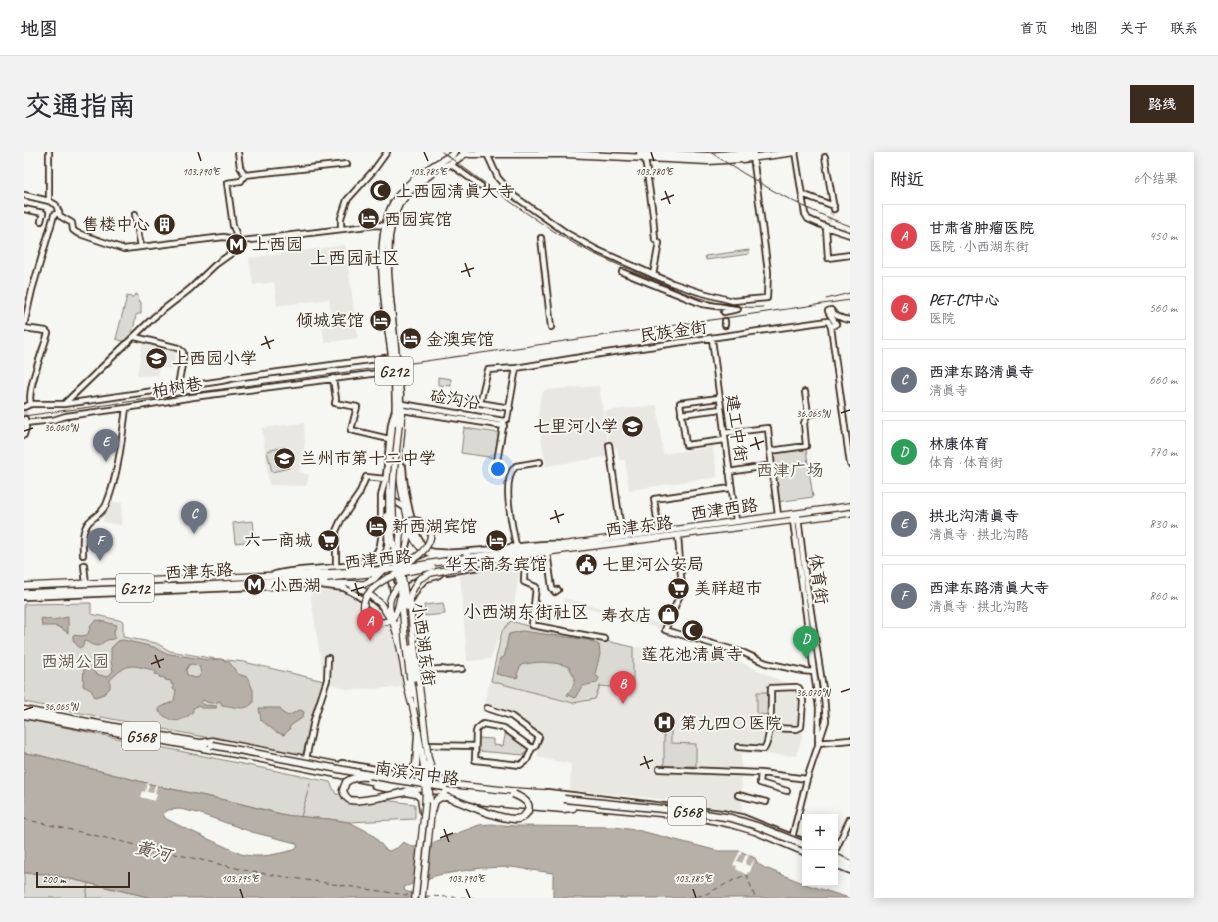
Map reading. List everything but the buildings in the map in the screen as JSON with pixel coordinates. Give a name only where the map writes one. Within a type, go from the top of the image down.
[{"type":"highway","points":[[640,152],[708,156],[795,152]]},
{"type":"highway","points":[[452,158],[465,153],[553,153],[708,161],[754,153]]},
{"type":"highway","name":"G212","points":[[397,424],[400,405],[389,289],[388,226],[395,212],[414,186],[452,158]]},
{"type":"highway","name":"G212","points":[[400,405],[386,312],[383,272],[388,226],[395,201],[403,190],[420,176],[452,158]]},
{"type":"highway","name":"南滨河中路","points":[[24,710],[404,781],[444,787],[513,792],[564,799],[686,811],[731,818],[757,826],[802,844]]},
{"type":"highway","name":"南滨河中路","points":[[24,715],[257,758],[391,785],[488,797],[693,816],[755,831],[802,851]]},
{"type":"highway","points":[[200,743],[212,741],[391,776],[401,776],[408,774],[416,765],[420,731]]},
{"type":"highway","points":[[257,758],[262,762],[296,770],[411,792],[418,795],[422,801],[424,815]]},
{"type":"highway","points":[[404,781],[362,777],[346,782],[343,790],[347,798],[355,800],[406,792]]},
{"type":"highway","points":[[446,797],[486,812],[516,820],[527,814],[528,804],[513,792]]},
{"type":"highway","points":[[431,815],[435,801],[441,797],[563,809],[590,807]]},
{"type":"highway","points":[[838,857],[850,862]]},
{"type":"highway","points":[[838,865],[850,870]]},
{"type":"main road","points":[[400,405],[403,418],[399,464],[400,484],[405,508],[410,517],[411,532],[417,544],[422,549],[428,553],[447,557]]},
{"type":"main road","points":[[397,424],[392,508],[400,553]]},
{"type":"main road","name":"G212","points":[[389,492],[397,424]]},
{"type":"main road","points":[[299,575],[361,567],[376,562],[382,558],[386,553],[388,543],[386,511],[389,492]]},
{"type":"main road","points":[[389,492],[389,516],[403,594],[405,639],[429,781],[431,815],[422,898]]},
{"type":"main road","points":[[796,513],[850,506]]},
{"type":"main road","name":"西津西路","points":[[327,576],[796,513]]},
{"type":"main road","name":"西津东路","points":[[490,560],[850,513]]},
{"type":"main road","points":[[245,583],[260,587],[326,583],[364,584],[374,579],[389,563],[404,537],[410,517]]},
{"type":"main road","points":[[395,568],[417,557],[425,549],[430,537],[429,529],[418,520],[410,521],[402,526],[399,537],[400,553],[414,678],[420,731],[426,799],[415,898]]},
{"type":"main road","points":[[426,745],[420,731],[405,674],[395,620],[389,610],[390,598],[417,564],[431,558],[506,549],[531,549]]},
{"type":"main road","points":[[403,594],[396,613],[389,621],[375,622],[368,618],[364,612],[364,599],[368,593],[385,580],[402,574],[432,567],[490,560]]},
{"type":"main road","points":[[490,560],[431,572],[419,579],[411,593],[410,603],[421,710],[426,745],[433,773],[442,782],[454,785],[513,792]]},
{"type":"main road","name":"西津西路","points":[[327,576],[376,574],[432,567]]},
{"type":"main road","name":"西津东路","points":[[24,586],[267,576],[327,576]]},
{"type":"main road","name":"西津东路","points":[[24,592],[245,583],[327,576]]},
{"type":"main road","points":[[343,584],[359,588],[371,596],[380,603],[395,620]]},
{"type":"main road","points":[[420,731],[421,710]]},
{"type":"street","points":[[49,152],[49,201]]},
{"type":"street","points":[[238,152],[240,167],[245,175]]},
{"type":"street","points":[[341,229],[341,218],[347,200],[374,170],[387,152]]},
{"type":"street","points":[[795,152],[806,216],[808,219],[826,227],[850,235]]},
{"type":"street","points":[[487,154],[498,178],[514,196],[568,234],[597,250],[672,283],[733,301],[767,298],[768,272],[754,153]]},
{"type":"street","points":[[802,194],[834,207],[825,157]]},
{"type":"street","points":[[452,158],[481,186]]},
{"type":"street","points":[[645,158],[655,240],[659,243],[653,275]]},
{"type":"street","points":[[245,175],[347,164]]},
{"type":"street","points":[[64,404],[154,317],[190,289],[215,265],[243,245],[233,226],[227,183],[241,181],[245,175]]},
{"type":"street","points":[[24,195],[49,201],[56,205],[60,216],[72,222],[73,230],[77,233],[124,248],[224,238],[240,241],[376,225],[388,226]]},
{"type":"street","points":[[24,209],[43,213],[41,221]]},
{"type":"street","points":[[31,404],[30,399],[32,388],[48,333],[46,331],[24,326],[29,300],[54,215],[58,212]]},
{"type":"street","points":[[135,214],[141,247]]},
{"type":"street","points":[[826,227],[828,258],[850,255]]},
{"type":"street","points":[[541,238],[551,327]]},
{"type":"street","points":[[622,272],[702,304],[738,309],[724,312]]},
{"type":"street","points":[[850,320],[834,315],[831,310],[828,311],[836,324],[831,327],[850,464]]},
{"type":"street","name":"民族金街","points":[[510,408],[480,403],[488,370],[516,368],[712,339],[727,335],[828,322],[831,327]]},
{"type":"street","points":[[135,337],[178,348],[183,352],[179,380]]},
{"type":"street","name":"建工中街","points":[[712,339],[736,521]]},
{"type":"street","points":[[25,409],[31,404],[64,404],[235,378],[392,358]]},
{"type":"street","points":[[496,467],[504,421],[508,419],[516,368]]},
{"type":"street","name":"柏树巷","points":[[24,435],[25,421],[53,420],[66,416],[200,396],[394,371]]},
{"type":"street","points":[[333,378],[336,399],[335,403],[357,407],[351,430],[389,440]]},
{"type":"street","name":"建工中街","points":[[770,451],[806,446],[804,423],[808,414],[804,392]]},
{"type":"street","points":[[720,398],[680,403],[681,414],[686,445],[725,440]]},
{"type":"street","points":[[400,405],[391,424],[385,479],[381,496],[382,533],[380,544],[392,585],[395,620],[399,628],[408,626]]},
{"type":"street","name":"硷沟沿","points":[[400,405],[504,421]]},
{"type":"street","name":"硷沟沿","points":[[400,405],[504,426]]},
{"type":"street","points":[[83,555],[82,540],[87,524],[96,517],[106,505],[114,479],[126,408]]},
{"type":"street","points":[[681,414],[721,409]]},
{"type":"street","points":[[808,414],[825,412]]},
{"type":"street","name":"建工中街","points":[[724,433],[768,428],[778,516]]},
{"type":"street","points":[[609,444],[622,537]]},
{"type":"street","points":[[516,546],[508,492],[510,474],[516,466],[540,462]]},
{"type":"street","points":[[399,464],[403,467],[410,517],[422,545],[427,550],[444,553],[457,553],[516,546],[553,543],[566,544]]},
{"type":"street","points":[[729,472],[772,465]]},
{"type":"street","points":[[338,569],[335,538],[336,531],[341,520],[356,499],[366,477],[385,479]]},
{"type":"street","points":[[659,532],[654,499],[731,488]]},
{"type":"street","points":[[381,507],[383,503],[387,501],[395,501],[405,508]]},
{"type":"street","name":"体育街","points":[[796,513],[795,521],[819,708],[818,744]]},
{"type":"street","points":[[403,594],[403,559],[410,517]]},
{"type":"street","name":"体育街","points":[[790,846],[807,779],[826,721],[824,695],[805,573],[795,521]]},
{"type":"street","points":[[678,535],[682,590],[665,630],[744,653],[766,663],[814,672]]},
{"type":"street","name":"西津东路","points":[[267,576],[285,571],[338,569],[374,556],[380,544]]},
{"type":"street","points":[[547,552],[552,588],[555,592],[558,590]]},
{"type":"street","points":[[447,557],[457,553]]},
{"type":"street","points":[[525,556],[524,582],[536,587],[532,625],[605,639]]},
{"type":"street","name":"小西湖东街","points":[[430,780],[403,594],[407,587],[412,583],[427,576],[511,562],[525,556]]},
{"type":"street","points":[[84,566],[86,584]]},
{"type":"street","points":[[387,618],[395,620],[400,617],[406,611],[420,585],[426,579],[438,577],[441,573]]},
{"type":"street","name":"小西湖东街","points":[[314,584],[344,588],[373,607],[399,628],[403,639],[416,722],[420,778]]},
{"type":"street","name":"西津东路","points":[[24,597],[260,587]]},
{"type":"street","points":[[306,759],[314,720],[327,680],[328,658]]},
{"type":"street","points":[[414,671],[441,668],[447,670],[462,668]]},
{"type":"street","points":[[738,747],[764,749],[766,747],[770,728],[772,688],[799,688],[803,701],[802,724],[800,727],[797,729],[770,728]]},
{"type":"street","points":[[487,708],[511,716],[539,737],[527,760],[520,765],[475,760],[476,732],[477,729],[483,724],[504,728],[532,748]]},
{"type":"street","points":[[818,744],[850,740]]},
{"type":"street","points":[[426,745],[451,744],[475,746]]},
{"type":"street","name":"南滨河中路","points":[[306,759],[336,762],[430,780],[612,799],[624,802],[656,804],[722,813],[742,817],[802,841]]},
{"type":"street","points":[[659,769],[761,773],[807,779]]},
{"type":"street","points":[[761,773],[760,783],[787,791]]},
{"type":"street","points":[[738,795],[766,802]]},
{"type":"street","points":[[838,845],[850,819]]},
{"type":"shaded area","points":[[345,245],[358,338],[325,343],[322,326],[332,325],[329,299],[277,306],[274,282],[253,285],[249,258]]},
{"type":"shaded area","name":"上西园小学","points":[[143,340],[177,350],[172,370],[160,367],[158,375],[137,376]]},
{"type":"shaded area","points":[[599,386],[609,450],[606,457],[546,466],[538,421],[540,397],[545,390]]},
{"type":"shaded area","points":[[657,405],[663,454],[713,447],[717,477],[629,490],[625,460],[619,460],[617,447],[610,449],[605,411]]},
{"type":"shaded area","name":"兰州市第十二中学","points":[[304,423],[305,444],[299,472],[309,475],[306,486],[269,485],[262,428]]},
{"type":"shaded area","points":[[110,501],[122,503],[121,525],[103,522],[104,513]]},
{"type":"shaded area","points":[[520,564],[512,620],[501,630],[491,659],[467,661],[460,572]]},
{"type":"shaded area","points":[[340,589],[359,600],[360,617],[363,628],[391,625],[397,643],[404,687],[349,690],[324,681],[310,592]]},
{"type":"shaded area","points":[[564,598],[664,625],[662,629],[563,602]]},
{"type":"shaded area","name":"第九四〇医院","points":[[633,647],[674,649],[711,654],[736,660],[781,681],[799,687],[805,704],[802,738],[796,756],[741,753],[742,812],[672,800],[570,790],[571,764],[537,757],[541,734],[512,712],[485,702],[491,676],[540,689],[600,686],[633,689]]},
{"type":"green space","points":[[749,250],[749,254],[706,260],[705,256]]},
{"type":"green space","points":[[137,294],[141,302],[141,313],[136,315],[131,332],[134,335],[126,342],[116,339],[127,296],[132,297]]},
{"type":"green space","points":[[438,377],[451,379],[451,386],[438,385]]},
{"type":"green space","points":[[464,428],[500,433],[496,458],[461,453]]},
{"type":"green space","points":[[284,447],[289,468],[272,472],[267,451]]},
{"type":"green space","name":"西津广场","points":[[806,449],[813,497],[776,502],[769,454]]},
{"type":"green space","points":[[253,521],[255,541],[235,543],[233,523]]},
{"type":"green space","name":"西湖公园","points":[[91,603],[91,614],[123,621],[123,637],[156,643],[170,651],[244,662],[324,681],[302,756],[24,702],[24,604]]},
{"type":"green space","points":[[443,603],[445,614],[425,616],[424,605]]},
{"type":"green space","points":[[511,621],[528,626],[531,624],[633,647],[633,689],[600,686],[595,699],[573,703],[491,681],[502,631]]},
{"type":"green space","points":[[757,692],[770,692],[769,715],[757,714]]},
{"type":"green space","points":[[24,719],[330,782],[336,794],[415,804],[415,819],[349,822],[290,816],[234,802],[162,787],[38,755],[24,753]]},
{"type":"green space","points":[[664,724],[671,724],[671,743],[696,744],[696,766],[664,766]]},
{"type":"green space","points":[[506,730],[529,748],[524,755],[478,751],[477,738],[493,739],[493,745],[503,746]]},
{"type":"green space","points":[[24,873],[49,874],[153,898],[24,898]]},
{"type":"water","points":[[68,617],[68,633],[55,626],[42,626],[42,618],[53,620]]},
{"type":"water","points":[[97,620],[117,625],[114,631],[115,638],[105,641],[98,646],[84,641],[83,646],[79,648],[73,640],[73,635],[80,636],[87,634],[93,623]]},
{"type":"water","points":[[522,631],[588,640],[599,645],[600,654],[595,674],[599,678],[597,683],[582,686],[575,698],[567,695],[573,686],[575,678],[569,667],[563,665],[545,662],[521,665],[517,674],[518,677],[516,678],[496,674],[500,658],[504,657],[506,651],[509,634]]},
{"type":"water","points":[[123,640],[154,647],[164,653],[208,660],[221,659],[229,662],[238,674],[247,677],[253,690],[253,703],[250,706],[239,708],[222,705],[220,701],[212,703],[203,700],[201,703],[205,705],[217,706],[216,708],[201,708],[198,706],[193,708],[192,713],[188,716],[176,721],[167,718],[159,712],[159,708],[174,701],[176,690],[173,689],[173,684],[171,684],[171,681],[159,677],[159,675],[155,674],[156,672],[153,670],[134,666],[129,666],[121,670],[110,680],[110,688],[104,694],[95,697],[91,690],[83,686],[84,666],[87,664],[96,674],[107,677],[113,671],[111,648],[118,641]],"holes":[[[192,664],[199,666],[201,673],[199,677],[195,678],[187,675],[186,670],[189,665]]]},
{"type":"water","points":[[259,708],[280,708],[283,713],[288,716],[299,710],[303,711],[304,713],[302,718],[290,726],[289,730],[284,735],[276,732],[261,720]]},
{"type":"water","name":"黄河","points":[[24,753],[38,755],[162,787],[234,802],[284,815],[349,822],[374,836],[385,849],[389,851],[397,848],[403,842],[413,847],[424,846],[479,825],[615,827],[641,831],[718,851],[740,851],[755,858],[758,864],[765,868],[802,883],[802,886],[811,886],[849,898],[553,898],[553,873],[511,867],[481,868],[438,875],[404,887],[405,891],[428,898],[153,898],[49,874],[24,873]],"holes":[[[180,809],[198,813],[252,832],[296,843],[298,847],[294,850],[268,855],[254,856],[241,854],[178,825],[165,818],[163,814],[168,810]]]},
{"type":"pier","points":[[147,782],[149,785],[147,792],[153,793],[155,785],[157,785],[155,801],[140,797],[142,791],[145,792]]},
{"type":"pier","points":[[740,851],[742,852],[737,861],[742,863],[746,854],[749,855],[745,864],[750,866],[755,858],[750,872],[748,872],[747,875],[736,869],[737,866],[733,865]]},
{"type":"waterway","points":[[301,817],[310,783]]},
{"type":"waterway","points":[[86,898],[88,883]]},
{"type":"ferry route","points":[[24,819],[253,872],[413,896]]},
{"type":"ferry route","points":[[688,898],[704,895],[747,875],[755,898]]},
{"type":"ferry route","points":[[425,896],[475,898]]},
{"type":"tunnel","points":[[826,227],[834,209]]},
{"type":"tunnel","points":[[725,325],[727,333]]},
{"type":"tunnel","points":[[25,411],[25,419]]},
{"type":"railway","points":[[442,152],[541,223],[575,244],[611,262],[705,300],[734,306],[763,307]]},
{"type":"railway","points":[[710,152],[743,173],[795,202],[850,226]]},
{"type":"railway","points":[[826,299],[850,293]]},
{"type":"railway","points":[[24,416],[384,367],[850,300]]},
{"type":"place","name":"上西园清真大寺","points":[[380,191]]},
{"type":"place","name":"西园宾馆","points":[[368,219]]},
{"type":"place","name":"售楼中心","points":[[165,224]]},
{"type":"place","name":"上西园","points":[[237,244]]},
{"type":"place","name":"倾城宾馆","points":[[380,320]]},
{"type":"place","name":"金澳宾馆","points":[[410,339]]},
{"type":"place","name":"上西园小学","points":[[157,358]]},
{"type":"place","name":"七里河小学","points":[[633,426]]},
{"type":"place","name":"兰州市第十二中学","points":[[284,458]]},
{"type":"place","name":"拱北沟清真寺","points":[[106,462]]},
{"type":"place","name":"新西湖宾馆","points":[[376,526]]},
{"type":"place","name":"西津东路清真寺","points":[[194,534]]},
{"type":"place","name":"六一商城","points":[[328,540]]},
{"type":"place","name":"华天商务宾馆","points":[[496,540]]},
{"type":"place","name":"西津东路清真大寺","points":[[100,561]]},
{"type":"place","name":"七里河公安局","points":[[587,564]]},
{"type":"place","name":"小西湖","points":[[255,585]]},
{"type":"place","name":"美祥超市","points":[[679,588]]},
{"type":"place","name":"寿衣店","points":[[668,615]]},
{"type":"place","name":"莲花池清真寺","points":[[692,630]]},
{"type":"place","name":"甘肃省肿瘤医院","points":[[370,641]]},
{"type":"place","name":"林康体育","points":[[806,659]]},
{"type":"place","name":"PET-CT中心","points":[[623,704]]},
{"type":"place","name":"第九四〇医院","points":[[665,723]]},
{"type":"district","name":"上西园社区","points":[[355,258]]},
{"type":"district","name":"小西湖东街社区","points":[[526,612]]}]
